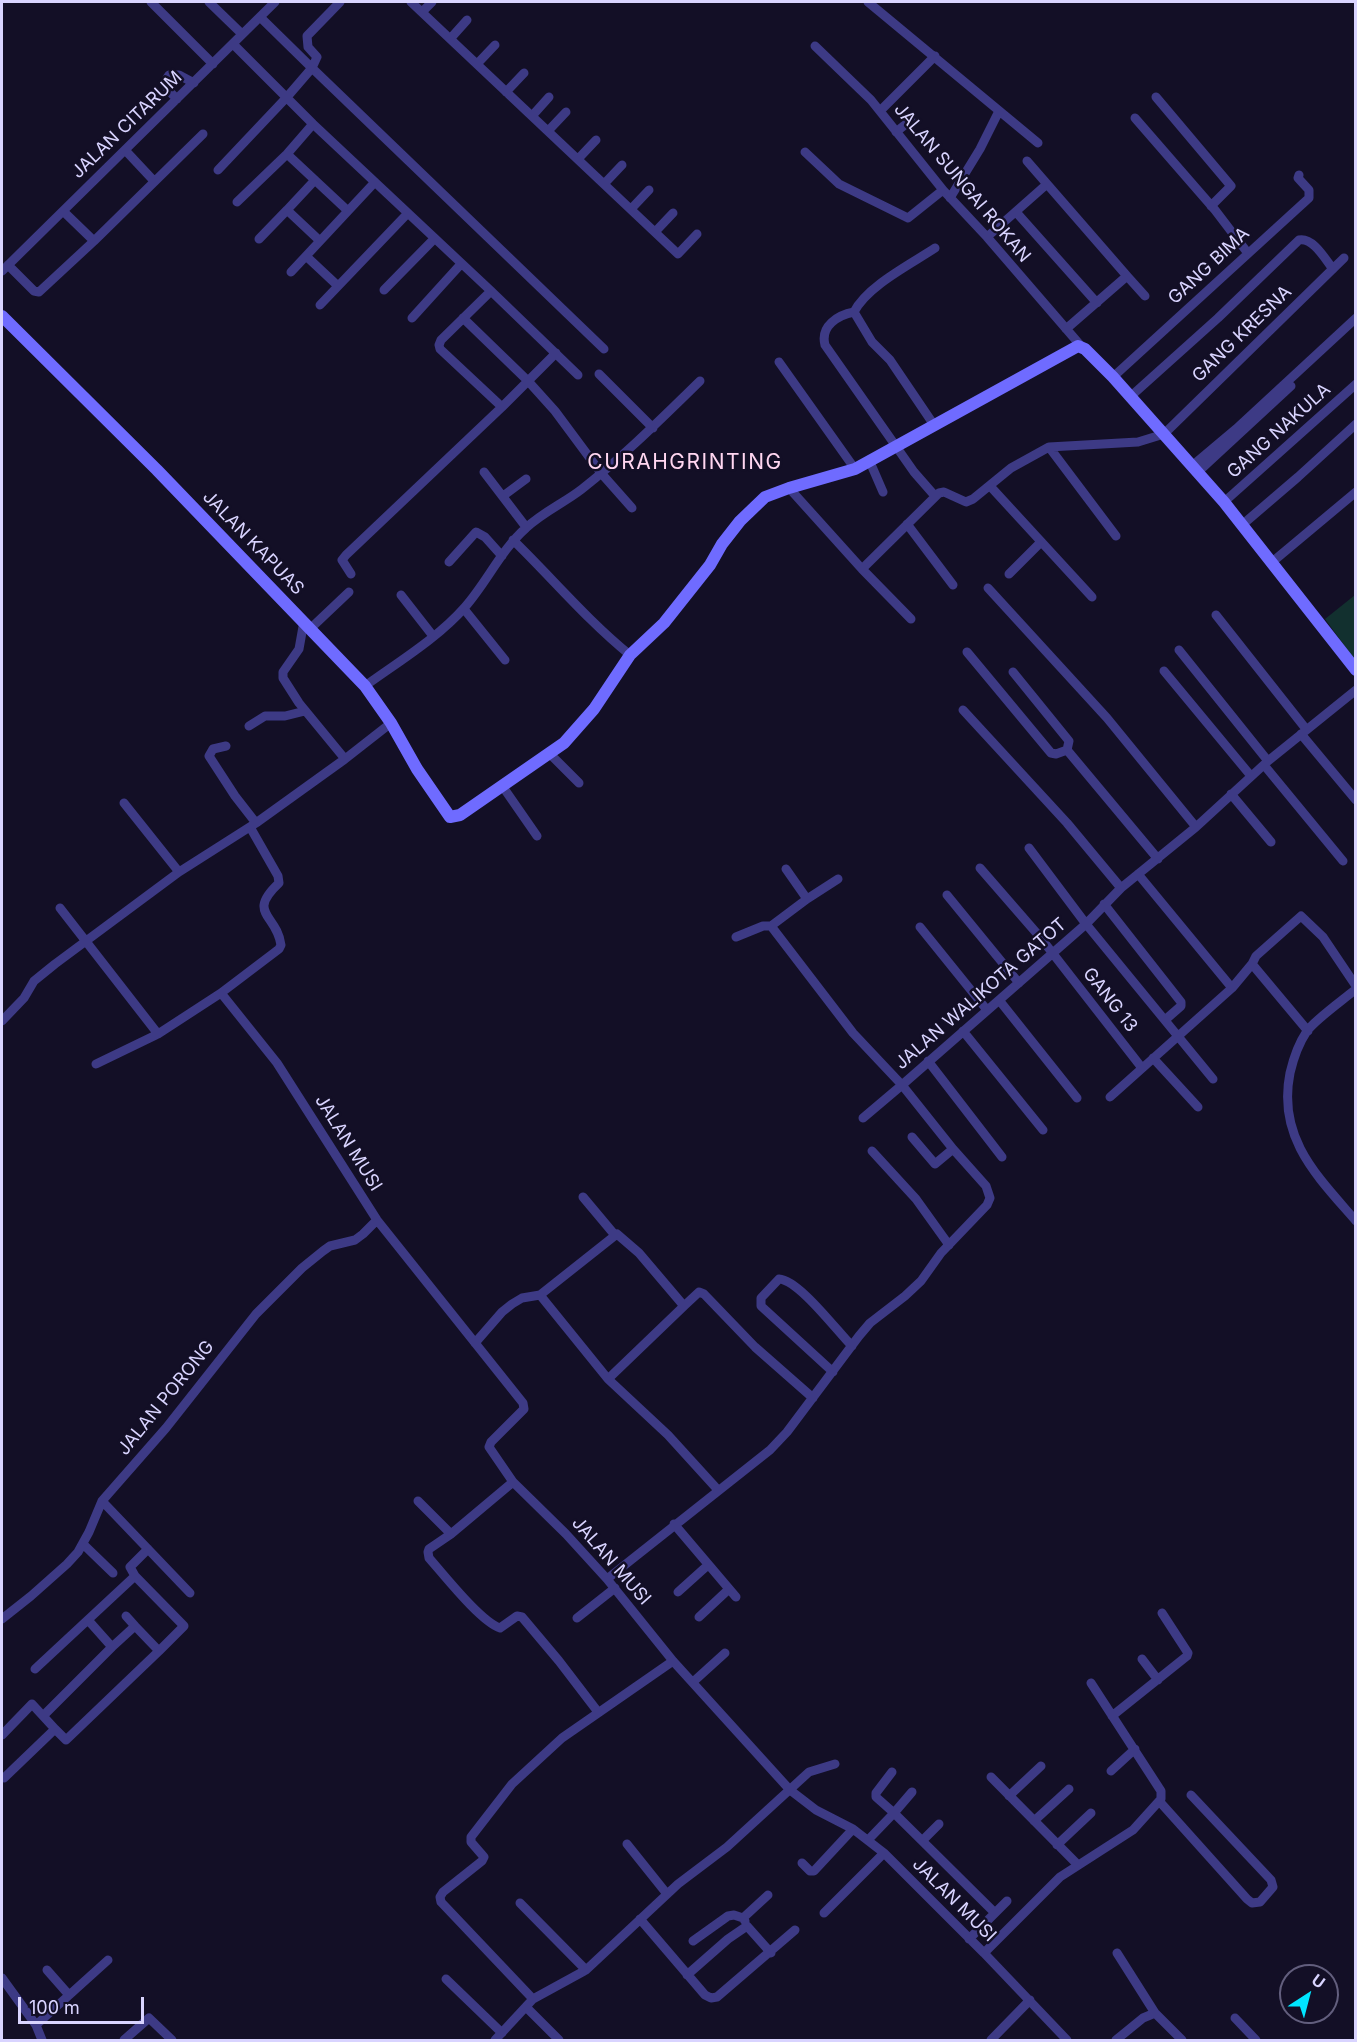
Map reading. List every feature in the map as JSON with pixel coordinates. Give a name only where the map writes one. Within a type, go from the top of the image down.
[{"type":"main road","name":"JALAN KAPUAS","points":[[4,322],[157,470],[305,628],[365,686],[388,726],[450,817],[460,815],[503,787]]},
{"type":"main road","points":[[503,787],[564,743],[594,709],[630,655],[675,610],[710,565],[722,544],[746,514],[765,497],[855,469],[870,462],[1062,353],[1081,346],[1113,377],[1224,502],[1356,670]]},
{"type":"street","points":[[151,2],[213,64]]},
{"type":"street","points":[[209,2],[243,34]]},
{"type":"street","points":[[218,170],[312,68],[317,57],[308,47],[307,36],[340,2]]},
{"type":"street","points":[[411,2],[678,254],[697,234]]},
{"type":"street","points":[[422,12],[432,2]]},
{"type":"street","points":[[868,2],[1038,143]]},
{"type":"street","name":"JALAN CITARUM","points":[[5,268],[260,17],[269,4]]},
{"type":"street","points":[[260,17],[604,349]]},
{"type":"street","points":[[450,39],[467,20]]},
{"type":"street","points":[[233,44],[313,124],[492,291],[578,375]]},
{"type":"street","points":[[477,64],[495,45]]},
{"type":"street","name":"JALAN SUNGAI ROKAN","points":[[815,46],[861,88],[943,190],[987,237],[1081,346]]},
{"type":"street","points":[[880,111],[935,56]]},
{"type":"street","points":[[506,92],[524,73]]},
{"type":"street","points":[[177,99],[166,86],[166,78],[169,75],[179,75],[194,83]]},
{"type":"street","points":[[532,116],[549,97]]},
{"type":"street","points":[[1156,98],[1230,184],[1230,188],[1211,206]]},
{"type":"street","points":[[950,198],[980,149],[999,111]]},
{"type":"street","points":[[548,131],[566,112]]},
{"type":"street","points":[[1135,118],[1211,206],[1247,252]]},
{"type":"street","points":[[896,132],[911,120]]},
{"type":"street","points":[[237,202],[287,154],[313,124]]},
{"type":"street","points":[[5,268],[34,291],[39,292],[203,134]]},
{"type":"street","points":[[578,159],[596,140]]},
{"type":"street","points":[[125,150],[154,181]]},
{"type":"street","points":[[805,152],[839,184],[880,203],[903,218],[908,218],[943,190]]},
{"type":"street","points":[[287,154],[348,211]]},
{"type":"street","points":[[1027,161],[1145,296]]},
{"type":"street","points":[[604,184],[622,165]]},
{"type":"street","name":"GANG BIMA","points":[[1113,377],[1247,252],[1309,198],[1309,190],[1298,178],[1299,175]]},
{"type":"street","points":[[259,239],[315,180]]},
{"type":"street","points":[[291,272],[375,182]]},
{"type":"street","points":[[987,237],[1047,184]]},
{"type":"street","points":[[631,209],[650,190]]},
{"type":"street","points":[[287,210],[320,241]]},
{"type":"street","points":[[63,211],[94,241]]},
{"type":"street","points":[[1016,212],[1097,303]]},
{"type":"street","points":[[320,305],[408,213]]},
{"type":"street","points":[[655,232],[673,213]]},
{"type":"street","points":[[1130,397],[1218,318],[1299,240],[1304,238],[1311,242],[1333,268]]},
{"type":"street","points":[[384,290],[434,239]]},
{"type":"street","points":[[855,312],[858,305],[874,289],[935,248]]},
{"type":"street","points":[[306,256],[338,286]]},
{"type":"street","name":"GANG KRESNA","points":[[1164,434],[1344,258]]},
{"type":"street","points":[[412,318],[461,264]]},
{"type":"street","points":[[1066,329],[1126,276]]},
{"type":"street","points":[[492,291],[441,340],[439,345],[440,349],[502,407]]},
{"type":"street","points":[[855,312],[872,342],[890,360],[934,425]]},
{"type":"street","points":[[855,312],[842,314],[830,324],[824,339],[825,345],[914,472],[935,496]]},
{"type":"street","points":[[463,318],[528,381],[555,411],[601,473],[632,508]]},
{"type":"street","points":[[1195,469],[1318,357],[1356,318]]},
{"type":"street","points":[[1318,357],[1356,325]]},
{"type":"street","points":[[351,574],[342,561],[346,555],[556,353]]},
{"type":"street","points":[[779,362],[855,469]]},
{"type":"street","points":[[600,374],[653,428]]},
{"type":"street","points":[[365,686],[433,636],[464,609],[513,540],[526,527],[581,490],[653,428],[700,381]]},
{"type":"street","name":"GANG NAKULA","points":[[1224,502],[1356,384]]},
{"type":"street","points":[[1242,525],[1356,424]]},
{"type":"street","points":[[862,568],[935,496],[944,492],[966,502],[973,499],[1011,468],[1049,447],[1138,442],[1164,434]]},
{"type":"street","points":[[1049,447],[1116,536]]},
{"type":"street","points":[[870,462],[884,492]]},
{"type":"street","points":[[484,472],[526,527]]},
{"type":"street","points":[[503,496],[526,479]]},
{"type":"street","points":[[990,486],[1092,597]]},
{"type":"street","points":[[789,488],[911,619]]},
{"type":"street","points":[[1271,563],[1356,492]]},
{"type":"street","points":[[907,524],[953,585]]},
{"type":"street","points":[[449,562],[476,532],[485,537],[502,556]]},
{"type":"street","points":[[513,540],[558,588],[630,655]]},
{"type":"street","points":[[1009,574],[1041,542]]},
{"type":"street","points":[[988,588],[1107,718],[1196,827]]},
{"type":"street","points":[[345,759],[305,711],[283,678],[283,672],[299,649],[305,628],[349,592]]},
{"type":"street","points":[[400,595],[433,636]]},
{"type":"street","points":[[464,609],[505,660]]},
{"type":"street","points":[[1216,615],[1356,800]]},
{"type":"street","points":[[1179,650],[1342,861]]},
{"type":"street","points":[[967,652],[1051,753],[1056,754],[1067,750]]},
{"type":"street","points":[[1164,671],[1251,776]]},
{"type":"street","points":[[1013,672],[1069,741],[1067,750]]},
{"type":"street","name":"JALAN WALIKOTA GATOT","points":[[607,1579],[770,1450],[870,1323],[921,1281],[949,1245],[987,1205],[990,1192],[986,1186],[953,1149],[903,1085],[1086,924],[1121,888],[1196,827],[1266,763],[1356,690]]},
{"type":"street","points":[[963,710],[1067,823],[1121,888]]},
{"type":"street","points":[[249,726],[265,716],[285,716],[305,711]]},
{"type":"street","points":[[2,1021],[24,998],[34,981],[86,941],[179,872],[253,825],[388,726]]},
{"type":"street","points":[[96,1064],[158,1034],[221,993],[281,945],[278,934],[263,907],[264,898],[279,883],[278,876],[253,825],[209,756],[213,750],[226,746]]},
{"type":"street","points":[[1067,750],[1158,859]]},
{"type":"street","points":[[550,754],[579,783]]},
{"type":"street","points":[[503,787],[537,836]]},
{"type":"street","points":[[1231,794],[1270,842]]},
{"type":"street","points":[[124,803],[179,872]]},
{"type":"street","points":[[1029,848],[1086,924],[1213,1078]]},
{"type":"street","name":"GANG 13","points":[[980,868],[1052,952],[1142,1068]]},
{"type":"street","points":[[786,869],[807,899]]},
{"type":"street","points":[[1138,874],[1232,988]]},
{"type":"street","points":[[736,937],[763,926],[771,926],[838,879]]},
{"type":"street","points":[[947,895],[1019,983]]},
{"type":"street","points":[[1104,904],[1181,1002],[1181,1006],[1165,1020]]},
{"type":"street","points":[[60,908],[158,1034]]},
{"type":"street","points":[[1110,1097],[1232,988],[1256,956],[1301,916],[1323,937],[1356,988],[1308,1031],[1292,1062],[1286,1094],[1292,1132],[1307,1163],[1356,1221]]},
{"type":"street","points":[[771,926],[853,1032],[903,1085],[863,1118]]},
{"type":"street","points":[[920,927],[987,1010]]},
{"type":"street","points":[[1252,964],[1308,1031]]},
{"type":"street","name":"JALAN MUSI","points":[[221,993],[277,1063],[377,1220],[523,1403],[524,1409],[491,1442],[489,1447],[513,1482],[566,1534],[607,1579],[673,1661],[790,1790],[816,1810],[853,1830],[884,1853],[1067,2040]]},
{"type":"street","points":[[999,1000],[1077,1098]]},
{"type":"street","points":[[963,1031],[1043,1130]]},
{"type":"street","points":[[1153,1058],[1198,1107]]},
{"type":"street","points":[[928,1061],[1002,1157]]},
{"type":"street","points":[[912,1137],[934,1164],[953,1149]]},
{"type":"street","points":[[872,1151],[916,1199],[949,1245]]},
{"type":"street","points":[[583,1197],[614,1233],[639,1253],[684,1306]]},
{"type":"street","name":"JALAN PORONG","points":[[2,1618],[68,1564],[83,1544],[102,1501],[166,1428],[242,1330],[272,1297],[302,1268],[330,1246],[355,1240],[377,1220]]},
{"type":"street","points":[[475,1344],[502,1312],[512,1304],[522,1298],[540,1295],[578,1266],[614,1233]]},
{"type":"street","points":[[833,1372],[761,1306],[760,1298],[779,1279],[785,1280],[804,1294],[852,1346]]},
{"type":"street","points":[[608,1379],[699,1292],[704,1294],[755,1347],[813,1398]]},
{"type":"street","points":[[540,1295],[608,1379],[668,1435],[718,1490]]},
{"type":"street","points":[[513,1482],[451,1534],[429,1549],[429,1558],[496,1627],[500,1628],[517,1616],[522,1617],[597,1712]]},
{"type":"street","points":[[102,1501],[190,1593]]},
{"type":"street","points":[[418,1501],[451,1534]]},
{"type":"street","points":[[674,1524],[732,1593],[699,1617]]},
{"type":"street","points":[[83,1544],[113,1573]]},
{"type":"street","points":[[2,1735],[32,1704],[66,1740],[159,1651],[183,1624],[135,1576],[130,1567],[148,1549]]},
{"type":"street","points":[[678,1592],[708,1565]]},
{"type":"street","points":[[35,1669],[135,1576]]},
{"type":"street","points":[[577,1618],[615,1588]]},
{"type":"street","points":[[1112,1716],[1186,1659],[1188,1653],[1162,1613]]},
{"type":"street","points":[[126,1616],[159,1651]]},
{"type":"street","points":[[87,1620],[112,1647]]},
{"type":"street","points":[[44,1715],[135,1626]]},
{"type":"street","points":[[693,1682],[725,1653]]},
{"type":"street","points":[[1142,1659],[1158,1680]]},
{"type":"street","points":[[533,1999],[441,1902],[440,1897],[443,1892],[482,1861],[484,1857],[470,1839],[504,1792],[562,1738],[673,1661]]},
{"type":"street","points":[[984,1953],[1060,1877],[1133,1830],[1160,1802],[1161,1791],[1091,1683]]},
{"type":"street","points":[[4,1779],[55,1729]]},
{"type":"street","points":[[1111,1771],[1134,1749]]},
{"type":"street","points":[[446,1979],[498,2038],[533,1999],[586,1970],[667,1894],[727,1847],[809,1772],[836,1764]]},
{"type":"street","points":[[1009,1796],[1041,1766]]},
{"type":"street","points":[[892,1772],[875,1795],[923,1840],[994,1913]]},
{"type":"street","points":[[991,1776],[1077,1865]]},
{"type":"street","points":[[1034,1821],[1069,1789]]},
{"type":"street","points":[[868,1840],[912,1792]]},
{"type":"street","points":[[1160,1802],[1247,1899],[1252,1903],[1260,1902],[1273,1887],[1271,1880],[1191,1795]]},
{"type":"street","points":[[1057,1845],[1091,1813]]},
{"type":"street","points":[[923,1840],[939,1824]]},
{"type":"street","points":[[802,1863],[810,1871],[814,1871],[853,1830]]},
{"type":"street","points":[[627,1844],[667,1894]]},
{"type":"street","points":[[824,1913],[884,1853]]},
{"type":"street","points":[[687,1975],[728,1939],[768,1894]]},
{"type":"street","points":[[969,1939],[1007,1901]]},
{"type":"street","points":[[520,1903],[586,1970]]},
{"type":"street","points":[[693,1941],[729,1916],[734,1915],[745,1922],[771,1953]]},
{"type":"street","points":[[640,1919],[687,1975],[705,1995],[711,1998],[717,1997],[771,1953],[795,1930]]},
{"type":"street","points":[[1117,1953],[1155,2013],[1182,2040]]},
{"type":"street","points":[[36,2025],[108,1960]]},
{"type":"street","points":[[47,1970],[69,1995]]},
{"type":"street","points":[[2,1978],[36,2025],[42,2040]]},
{"type":"street","points":[[992,2040],[1030,2000]]},
{"type":"street","points":[[526,2007],[560,2040]]},
{"type":"street","points":[[1116,2040],[1143,2018],[1155,2013]]},
{"type":"street","points":[[124,2040],[147,2018],[152,2019],[172,2040]]},
{"type":"street","points":[[1235,2018],[1256,2040]]},
{"type":"green space","points":[[1355,595],[1355,660],[1325,619]]},
{"type":"district","name":"CURAHGRINTING","points":[[685,463]]}]
